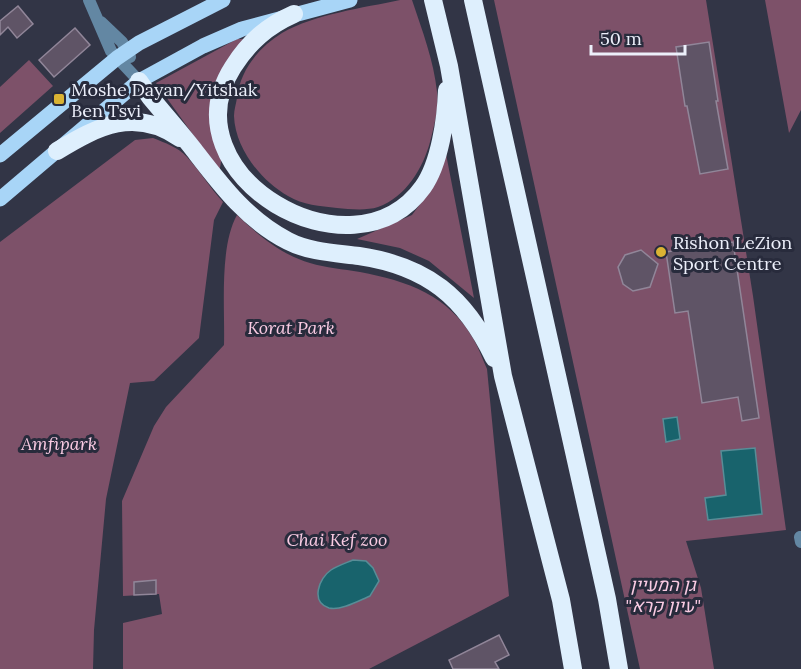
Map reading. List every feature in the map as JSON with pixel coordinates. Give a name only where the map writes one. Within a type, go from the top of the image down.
[{"type":"highway","points":[[433,0],[449,66],[503,376],[561,600],[573,669]]},
{"type":"highway","points":[[473,0],[607,599],[619,669]]},
{"type":"highway","points":[[294,14],[259,34],[242,53],[224,84],[219,115],[224,144],[236,170],[269,202],[292,214],[315,221],[362,224],[381,218],[411,200],[424,186],[433,167],[441,138],[449,66]]},
{"type":"highway","points":[[139,81],[235,202],[264,226],[289,242],[311,249],[389,262],[434,282],[456,299],[469,314],[503,376]]},
{"type":"highway","points":[[57,151],[96,129],[120,122],[156,126],[177,136],[193,148]]},
{"type":"main road","points":[[0,155],[122,54],[223,0]]},
{"type":"main road","points":[[0,199],[139,81],[159,68],[231,33],[350,0]]},
{"type":"street","points":[[89,0],[94,14],[122,42],[122,54],[139,81]]},
{"type":"green space","points":[[400,0],[412,0],[424,34],[437,92],[437,111],[433,130],[427,152],[418,171],[397,196],[373,208],[318,206],[300,201],[278,190],[259,173],[239,140],[234,114],[239,88],[246,69],[258,52],[295,26],[340,12]]},
{"type":"green space","name":"Rishon LeZion Sport Centre","points":[[494,0],[706,0],[753,296],[786,530],[686,541],[701,588],[714,669],[640,669]]},
{"type":"green space","points":[[765,0],[801,0],[801,110],[789,133]]},
{"type":"green space","points":[[237,39],[246,39],[228,61],[212,95],[211,121],[221,157],[219,171],[156,83]]},
{"type":"green space","points":[[29,60],[53,86],[0,133],[0,87]]},
{"type":"green space","name":"Amfipark","points":[[153,138],[171,146],[192,162],[223,202],[214,220],[199,338],[154,381],[130,383],[106,499],[94,630],[93,669],[0,669],[0,242],[135,140]]},
{"type":"green space","points":[[446,154],[474,298],[429,261],[400,248],[357,239],[412,215],[432,188]]},
{"type":"green space","name":"Chai Kef zoo","points":[[237,215],[271,244],[290,255],[322,266],[394,280],[439,301],[464,325],[476,343],[487,369],[509,596],[369,669],[123,669],[123,623],[162,614],[159,594],[123,596],[122,501],[154,426],[166,407],[224,345],[225,260],[231,228]]},
{"type":"shaded area","points":[[677,417],[680,439],[666,442],[663,419]]},
{"type":"shaded area","points":[[755,448],[762,514],[708,520],[705,498],[726,495],[721,451]]},
{"type":"shaded area","points":[[353,560],[366,561],[373,568],[379,581],[370,596],[334,609],[323,605],[318,590],[323,578],[331,570]]},
{"type":"building","points":[[18,6],[33,24],[17,38],[8,27],[0,35],[0,21]]},
{"type":"building","points":[[75,28],[90,45],[54,77],[39,60]]},
{"type":"building","points":[[709,42],[718,101],[716,101],[728,169],[700,174],[687,106],[685,106],[676,47]]},
{"type":"building","points":[[733,242],[759,418],[742,421],[738,397],[702,403],[688,311],[675,313],[666,252]]},
{"type":"building","points":[[641,250],[658,264],[650,287],[633,291],[623,284],[618,267],[625,255]]},
{"type":"building","points":[[156,580],[156,594],[134,595],[134,582]]},
{"type":"building","points":[[499,635],[509,655],[495,662],[499,669],[453,669],[449,660]]},
{"type":"place","name":"Moshe Dayan/Yitshak Ben Tsvi","points":[[59,99]]},
{"type":"place","name":"Rishon LeZion Sport Centre","points":[[661,252]]},
{"type":"park label","name":"Korat Park","points":[[291,327]]},
{"type":"park label","name":"גן המעיין \"עיון קרא\"","points":[[663,594]]}]
